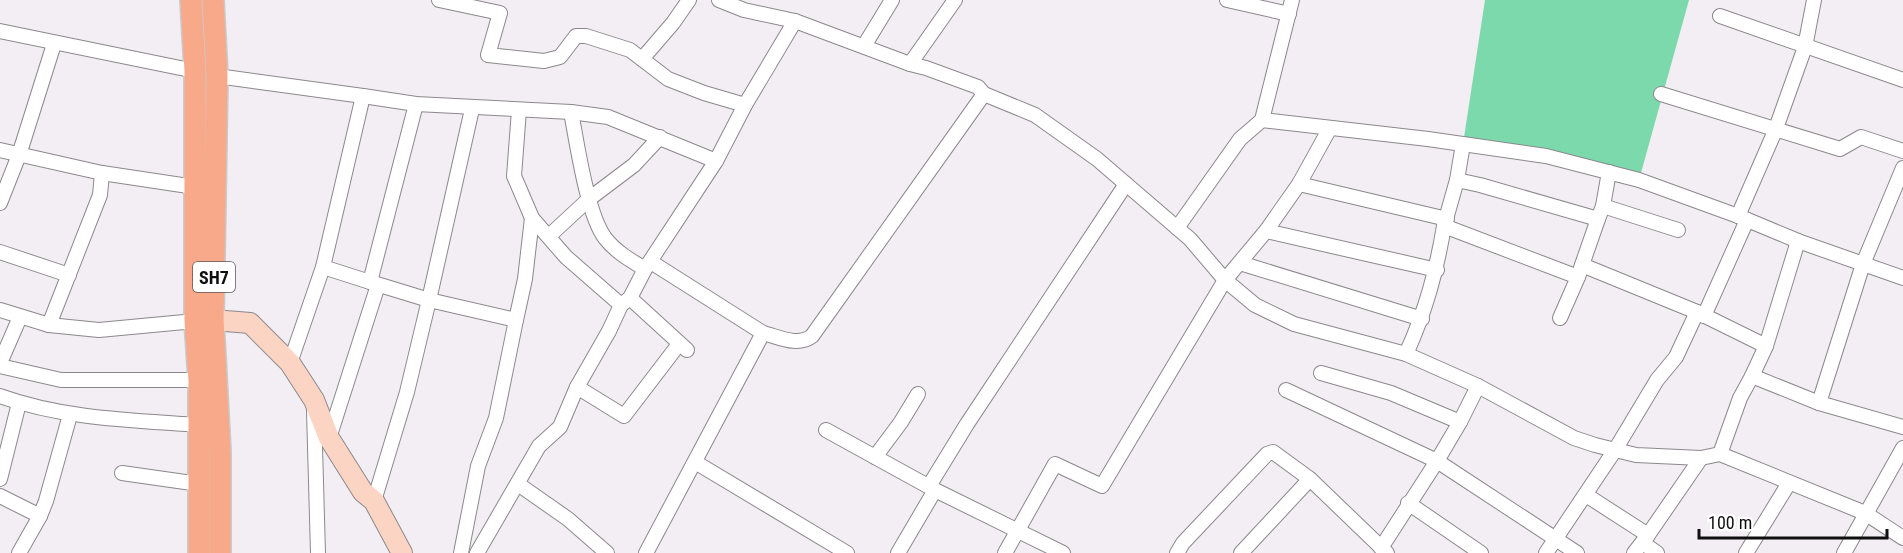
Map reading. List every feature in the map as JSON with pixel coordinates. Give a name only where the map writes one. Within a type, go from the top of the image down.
[{"type":"main road","name":"SH7","points":[[191,0],[195,71],[195,187],[204,320],[220,452],[220,553]]},
{"type":"main road","name":"SH7","points":[[200,553],[199,380],[217,76],[213,0]]},
{"type":"street","points":[[440,0],[500,12],[488,55],[544,61],[560,57],[576,36],[586,36],[630,50],[668,79],[745,105]]},
{"type":"street","points":[[642,59],[673,23],[688,0]]},
{"type":"street","points":[[719,0],[744,10],[795,21],[978,87],[984,94],[1035,115],[1097,159],[1190,239],[1225,280],[1255,305],[1294,324],[1406,354],[1478,386],[1574,438],[1636,455],[1701,458],[1720,454],[1866,513],[1903,538]]},
{"type":"street","points":[[864,46],[892,0]]},
{"type":"street","points":[[910,64],[955,0]]},
{"type":"street","points":[[1177,228],[1240,139],[1262,120],[1291,7],[1227,0]]},
{"type":"street","points":[[1546,553],[1616,450],[1657,380],[1676,357],[1700,314],[1742,218],[1775,131],[1805,47],[1814,0]]},
{"type":"street","points":[[1720,16],[1903,80]]},
{"type":"street","points":[[477,553],[539,446],[560,427],[577,387],[626,301],[716,161],[745,105],[795,21]]},
{"type":"street","points":[[0,31],[54,44],[195,71]]},
{"type":"street","points":[[0,203],[19,155],[54,44]]},
{"type":"street","points":[[217,76],[416,104],[472,109],[571,112],[608,117],[716,161]]},
{"type":"street","points":[[571,112],[598,228],[621,255],[648,266],[763,333],[805,342],[812,336],[984,94]]},
{"type":"street","points":[[1661,94],[1775,131],[1840,149],[1861,137],[1903,151]]},
{"type":"street","points":[[290,363],[323,267],[363,96]]},
{"type":"street","points":[[329,438],[374,284],[416,104]]},
{"type":"street","points":[[374,501],[407,392],[472,109]]},
{"type":"street","points":[[519,110],[514,176],[532,218],[566,258],[626,301],[683,347],[624,416],[577,387]]},
{"type":"street","points":[[1262,120],[1546,156],[1639,180],[1798,241],[1903,278]]},
{"type":"street","points":[[1005,553],[1055,464],[1102,486],[1225,280],[1266,231],[1299,184],[1330,128]]},
{"type":"street","points":[[549,236],[590,199],[634,165],[660,137]]},
{"type":"street","points":[[1406,354],[1422,319],[1437,270],[1463,144]]},
{"type":"street","points":[[0,150],[102,174],[195,187]]},
{"type":"street","points":[[1820,403],[1863,264],[1903,168]]},
{"type":"street","points":[[1560,318],[1580,271],[1600,213],[1609,172]]},
{"type":"street","points":[[49,325],[100,195],[102,174]]},
{"type":"street","points":[[1457,180],[1678,230]]},
{"type":"street","points":[[898,553],[967,424],[1126,184]]},
{"type":"street","points":[[1299,184],[1446,222],[1700,314],[1766,346]]},
{"type":"street","points":[[460,553],[478,466],[496,418],[525,279],[532,218]]},
{"type":"street","points":[[1266,231],[1437,270]]},
{"type":"street","points":[[1720,454],[1740,398],[1766,346],[1798,241]]},
{"type":"street","points":[[0,252],[69,275]]},
{"type":"street","points":[[1240,263],[1422,319]]},
{"type":"street","points":[[323,267],[429,300],[516,320]]},
{"type":"street","points":[[0,310],[49,325],[99,330],[204,320],[250,323],[290,363],[314,400],[329,438],[363,492],[374,501],[402,553]]},
{"type":"street","points":[[20,317],[0,365],[61,380],[199,380]]},
{"type":"street","points":[[646,553],[763,333]]},
{"type":"street","points":[[1321,373],[1391,393],[1460,422]]},
{"type":"street","points":[[1752,376],[1820,403],[1903,427]]},
{"type":"street","points":[[1177,553],[1183,543],[1267,454],[1273,452],[1310,479],[1379,549],[1437,461],[1478,386]]},
{"type":"street","points":[[1286,390],[1437,461],[1577,553]]},
{"type":"street","points":[[875,457],[918,394]]},
{"type":"street","points":[[0,396],[70,415],[199,425]]},
{"type":"street","points":[[314,400],[318,553]]},
{"type":"street","points":[[0,479],[19,403]]},
{"type":"street","points":[[19,553],[46,501],[70,415]]},
{"type":"street","points":[[826,430],[932,488],[1063,553]]},
{"type":"street","points":[[1844,553],[1903,448]]},
{"type":"street","points":[[1642,544],[1701,458]]},
{"type":"street","points":[[695,462],[847,553]]},
{"type":"street","points":[[122,473],[199,484]]},
{"type":"street","points":[[1241,553],[1310,479]]},
{"type":"street","points":[[1746,553],[1789,483]]},
{"type":"street","points":[[518,484],[568,519],[607,553]]},
{"type":"street","points":[[1586,495],[1642,544],[1657,553]]},
{"type":"street","points":[[0,496],[40,516]]},
{"type":"street","points":[[1408,503],[1481,553]]},
{"type":"green space","points":[[1485,0],[1689,0],[1639,180],[1463,144]]}]
